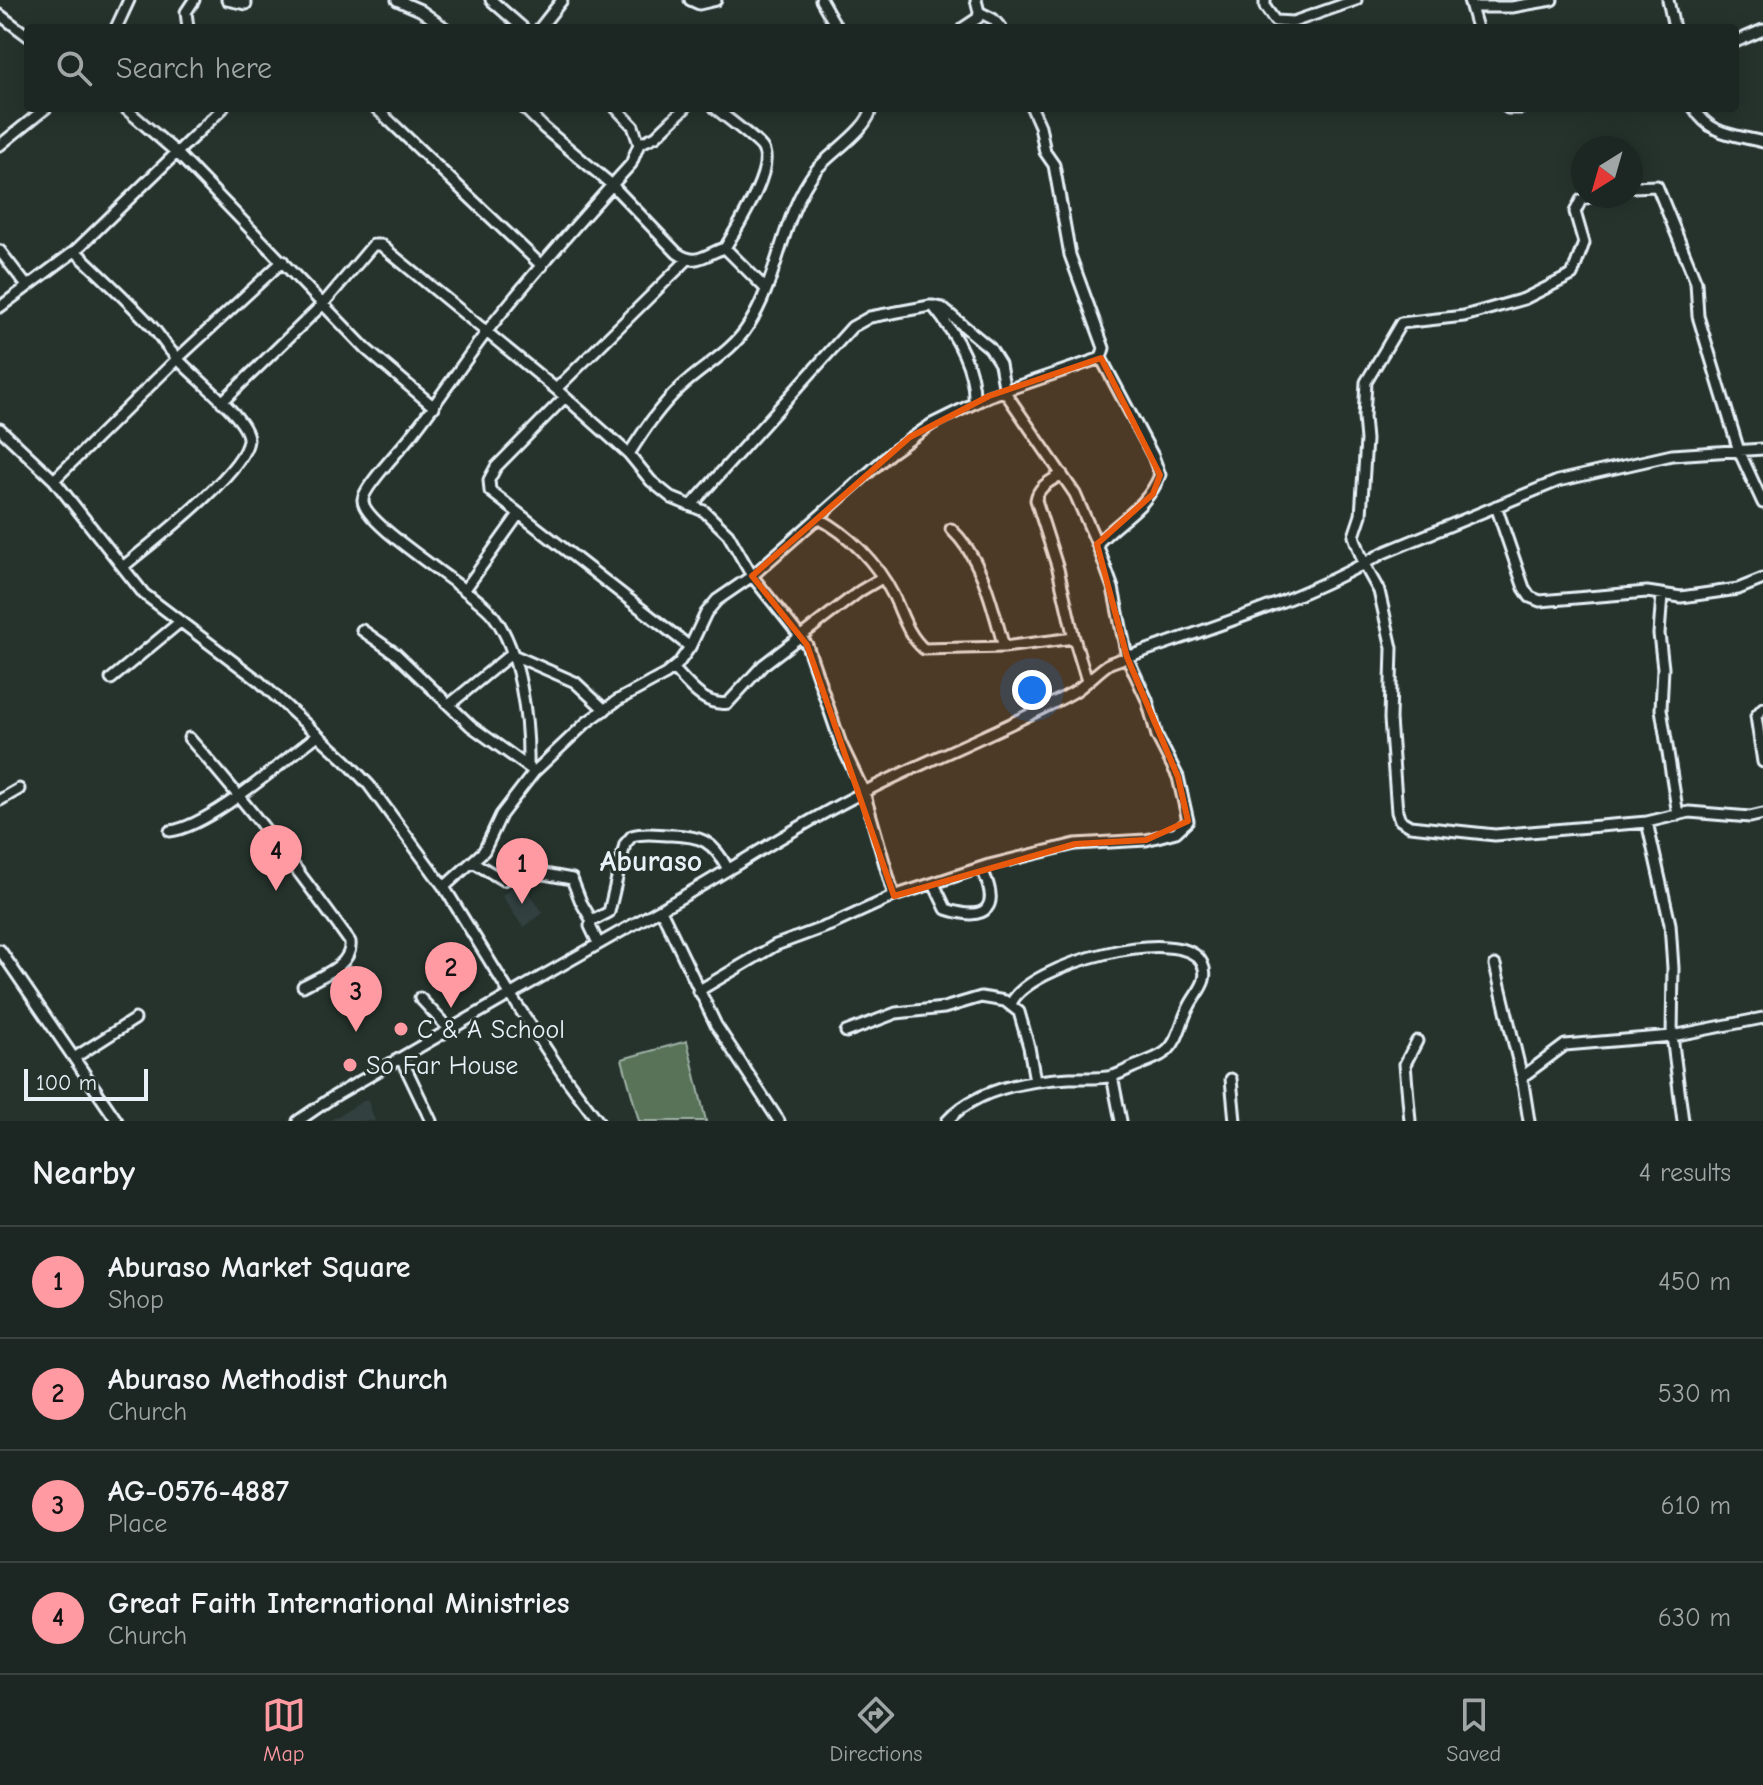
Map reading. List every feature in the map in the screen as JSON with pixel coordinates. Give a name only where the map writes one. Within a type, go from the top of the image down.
[{"type":"street","points":[[118,24],[129,0]]},
{"type":"street","points":[[188,24],[186,12],[194,0]]},
{"type":"street","points":[[227,0],[246,4]]},
{"type":"street","points":[[397,0],[420,10],[439,24]]},
{"type":"street","points":[[491,0],[518,24]]},
{"type":"street","points":[[543,24],[562,0]]},
{"type":"street","points":[[690,0],[699,4],[716,0]]},
{"type":"street","points":[[821,0],[835,24]]},
{"type":"street","points":[[973,24],[979,12],[976,0]]},
{"type":"street","points":[[1265,0],[1265,7],[1275,21],[1293,22],[1356,0]]},
{"type":"street","points":[[1476,24],[1470,4],[1512,7],[1552,0]]},
{"type":"street","points":[[1668,0],[1673,24]]},
{"type":"street","points":[[979,12],[997,24]]},
{"type":"street","points":[[0,15],[24,33]]},
{"type":"street","points":[[1739,40],[1763,30]]},
{"type":"street","points":[[0,145],[41,112]]},
{"type":"street","points":[[130,112],[176,152],[366,349],[434,407]]},
{"type":"street","points":[[0,307],[75,251],[220,112]]},
{"type":"street","points":[[380,112],[542,266]]},
{"type":"street","points":[[528,112],[612,185],[687,260],[696,260],[725,248],[753,197],[766,160],[763,148],[720,112]]},
{"type":"street","points":[[531,769],[522,690],[511,654],[494,616],[466,588],[396,539],[366,512],[362,500],[369,484],[434,407],[488,331],[631,164],[639,144],[633,126],[620,112]]},
{"type":"street","points":[[639,144],[656,136],[681,112]]},
{"type":"street","points":[[629,454],[646,426],[679,388],[721,355],[748,327],[806,187],[816,170],[867,123],[870,112]]},
{"type":"street","points":[[1034,112],[1045,152],[1054,165],[1065,233],[1104,348],[1101,358],[1160,475],[1153,494],[1097,544]]},
{"type":"street","points":[[1696,112],[1702,122],[1718,132],[1763,142]]},
{"type":"street","points":[[1643,187],[1657,186],[1696,282],[1698,316],[1739,451],[1763,503]]},
{"type":"street","points":[[1577,208],[1575,212],[1584,243],[1572,275],[1524,299],[1464,316],[1401,323],[1366,382],[1361,515],[1354,536],[1364,564],[1379,591],[1392,648],[1390,719],[1397,812],[1400,820],[1410,826],[1495,835],[1647,822],[1689,812],[1750,817],[1763,814]]},
{"type":"street","points":[[222,402],[323,304],[373,245],[381,245],[556,389],[629,454],[651,481],[672,498],[704,511],[728,534],[752,576],[807,645],[841,744],[864,792],[894,896]]},
{"type":"street","points":[[725,248],[766,289]]},
{"type":"street","points":[[0,251],[27,286]]},
{"type":"street","points":[[75,251],[222,402],[246,430],[248,440],[243,452],[215,488],[124,566]]},
{"type":"street","points":[[556,389],[687,260]]},
{"type":"street","points":[[54,480],[177,359],[283,261]]},
{"type":"street","points":[[691,506],[852,327],[870,317],[891,312],[933,306],[942,308],[990,348],[1000,364],[1005,392],[1075,494],[1113,588],[1127,657],[1147,700],[1157,736],[1178,777],[1188,821],[1176,832],[1146,840],[1089,842],[981,868],[894,896],[833,924],[776,945],[698,991]]},
{"type":"street","points":[[933,306],[952,330],[960,347],[975,391],[974,403]]},
{"type":"street","points":[[444,887],[484,851],[501,815],[531,769],[587,722],[673,668],[690,647],[706,613],[717,600],[752,576],[910,437],[974,403],[1101,358]]},
{"type":"street","points":[[564,398],[503,459],[489,480],[490,491],[690,647]]},
{"type":"street","points":[[0,429],[54,480],[144,594],[259,681],[369,785],[444,887],[510,994],[598,1121]]},
{"type":"street","points":[[298,1121],[449,1029],[864,792],[966,746],[1075,691],[1097,671],[1127,657],[1257,611],[1383,553],[1558,481],[1658,458],[1763,449]]},
{"type":"street","points":[[1062,474],[1043,486],[1036,500],[1058,569],[1087,681]]},
{"type":"street","points":[[1496,506],[1524,588],[1530,597],[1540,601],[1647,592],[1681,597],[1727,591],[1763,579]]},
{"type":"street","points":[[466,588],[519,514]]},
{"type":"street","points":[[818,518],[845,535],[882,578],[913,639],[924,649],[1004,647],[1074,638]]},
{"type":"street","points":[[951,529],[964,541],[979,570],[1004,647]]},
{"type":"street","points":[[673,668],[714,704],[728,703],[763,665],[882,578]]},
{"type":"street","points":[[1662,595],[1659,634],[1663,668],[1661,709],[1678,815]]},
{"type":"street","points":[[111,679],[180,622]]},
{"type":"street","points":[[362,630],[396,654],[471,726],[531,769]]},
{"type":"street","points":[[450,704],[511,654]]},
{"type":"street","points":[[511,654],[575,682],[605,710]]},
{"type":"street","points":[[1763,708],[1756,716],[1756,724],[1763,762]]},
{"type":"street","points":[[170,831],[183,830],[239,794],[318,735]]},
{"type":"street","points":[[189,738],[239,794],[350,942],[351,952],[345,961],[303,986]]},
{"type":"street","points":[[0,800],[19,789]]},
{"type":"street","points":[[1647,822],[1670,924],[1672,1036],[1683,1121]]},
{"type":"street","points":[[598,943],[590,926],[592,921],[609,912],[625,844],[636,834],[690,835],[698,838],[715,848],[728,869]]},
{"type":"street","points":[[473,862],[503,880],[522,870],[572,879],[592,921]]},
{"type":"street","points":[[934,884],[946,909],[959,915],[982,912],[990,905],[992,897],[981,868]]},
{"type":"street","points":[[661,910],[698,991],[736,1059],[779,1121]]},
{"type":"street","points":[[947,1121],[971,1100],[1035,1081],[1112,1076],[1164,1054],[1180,1030],[1190,1003],[1205,979],[1202,963],[1195,954],[1183,949],[1149,948],[1112,952],[1076,960],[1041,976],[1019,991],[1011,1004]]},
{"type":"street","points":[[0,950],[117,1121]]},
{"type":"street","points":[[1495,965],[1522,1077],[1529,1121]]},
{"type":"street","points":[[846,1032],[896,1013],[944,1008],[981,997],[995,998],[1011,1004],[1019,1012],[1035,1081]]},
{"type":"street","points":[[420,998],[449,1029]]},
{"type":"street","points":[[1522,1077],[1565,1045],[1672,1036],[1763,1018]]},
{"type":"street","points":[[74,1058],[135,1019]]},
{"type":"street","points":[[1410,1121],[1405,1064],[1417,1041]]},
{"type":"street","points":[[401,1058],[431,1121]]},
{"type":"street","points":[[1112,1076],[1121,1121]]},
{"type":"street","points":[[1231,1079],[1235,1121]]},
{"type":"highlighted area","points":[[1101,358],[1160,475],[1153,494],[1097,544],[1127,657],[1178,777],[1188,821],[1146,840],[1075,844],[894,896],[807,645],[752,576],[910,437],[989,396]]},
{"type":"shaded area","points":[[520,880],[543,913],[523,927],[502,896]]},
{"type":"shaded area","points":[[367,1099],[375,1121],[331,1121],[331,1120]]},
{"type":"green space","points":[[687,1041],[706,1121],[639,1121],[622,1059]]},
{"type":"place","name":"Great Faith International Ministries","points":[[276,891]]},
{"type":"place","name":"Aburaso Market Square","points":[[522,904]]},
{"type":"place","name":"Aburaso Methodist Church","points":[[451,1008]]},
{"type":"place","name":"C & A School","points":[[401,1029]]},
{"type":"place","name":"AG-0576-4887","points":[[356,1032]]},
{"type":"place","name":"So Far House","points":[[350,1065]]},
{"type":"district","name":"Aburaso","points":[[651,861]]}]
